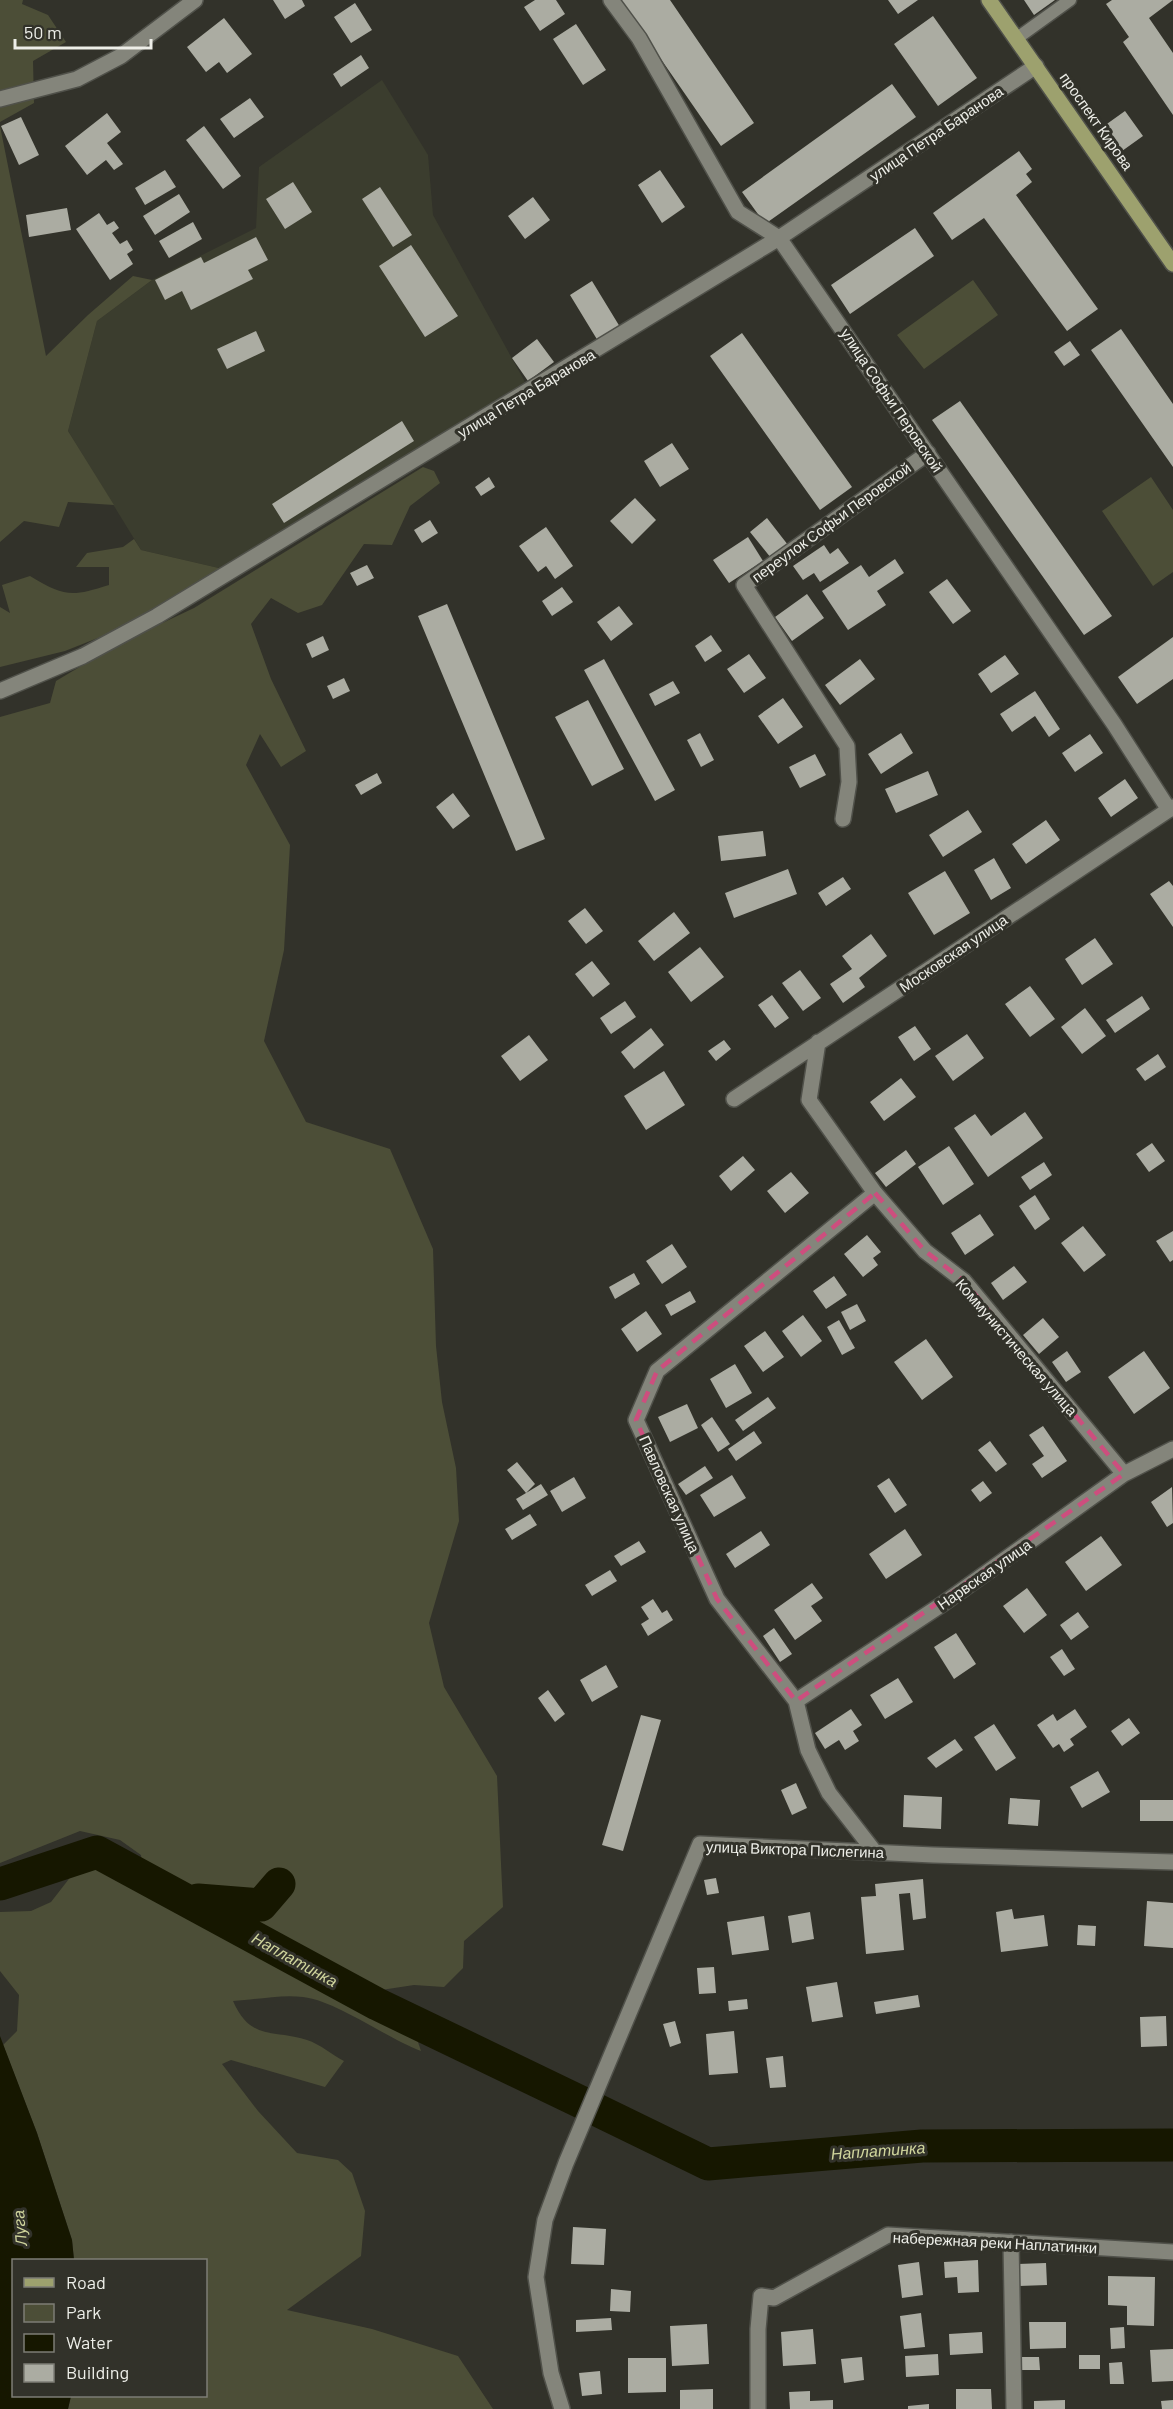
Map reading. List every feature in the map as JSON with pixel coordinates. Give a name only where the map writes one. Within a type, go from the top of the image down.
[{"type":"main road","name":"проспект Кирова","points":[[989,0],[1173,264]]},
{"type":"street","points":[[0,99],[77,79],[121,56],[195,0]]},
{"type":"street","name":"улица Софьи Перовской","points":[[611,0],[639,38],[738,212],[779,238],[1171,808]]},
{"type":"street","points":[[1016,39],[1070,0]]},
{"type":"street","name":"улица Петра Баранова","points":[[0,691],[83,656],[157,616],[779,238],[1036,66]]},
{"type":"street","name":"переулок Софьи Перовской","points":[[843,819],[849,782],[848,746],[744,585],[928,453]]},
{"type":"street","name":"Московская улица","points":[[734,1100],[1171,808]]},
{"type":"street","name":"Коммунистическая улица","points":[[818,1042],[809,1100],[875,1193],[925,1251],[964,1281],[1124,1474]]},
{"type":"street","name":"Павловская улица","points":[[874,1851],[829,1793],[808,1750],[796,1701],[717,1599],[636,1420],[657,1371],[875,1193]]},
{"type":"street","name":"Нарвская улица","points":[[796,1701],[944,1603],[1124,1474],[1172,1452]]},
{"type":"street","name":"улица Виктора Пислегина","points":[[562,2409],[551,2373],[536,2277],[546,2220],[566,2163],[700,1844],[1173,1862]]},
{"type":"street","name":"набережная реки Наплатинки","points":[[758,2409],[761,2296],[774,2298],[888,2235],[1173,2252]]},
{"type":"street","points":[[1011,2242],[1014,2409]]},
{"type":"highlighted area","points":[[875,1193],[925,1251],[964,1281],[1124,1474],[796,1701],[717,1599],[636,1420],[657,1371]]},
{"type":"shaded area","points":[[382,80],[428,155],[433,215],[525,382],[223,569],[141,550],[68,431],[97,321],[152,280],[256,228],[259,167]]},
{"type":"green space","points":[[0,0],[23,0],[22,4],[48,15],[66,42],[33,61],[34,103],[0,122]]},
{"type":"green space","points":[[0,126],[46,356],[133,276],[152,280],[97,321],[68,431],[114,505],[68,502],[59,527],[24,521],[0,542]]},
{"type":"green space","points":[[973,280],[998,315],[924,369],[897,335]]},
{"type":"green space","points":[[423,467],[434,471],[440,483],[410,506],[392,545],[364,544],[322,605],[298,613],[271,598],[251,624],[271,679],[306,751],[281,767],[260,734],[246,765],[290,845],[284,950],[264,1041],[306,1122],[390,1149],[433,1249],[436,1346],[442,1402],[456,1468],[459,1521],[429,1623],[444,1687],[497,1776],[503,1907],[464,1941],[463,1968],[444,1987],[414,1985],[368,1992],[406,2006],[421,2051],[331,2005],[303,1997],[277,1997],[233,2001],[240,2014],[256,2028],[264,2032],[307,2040],[344,2061],[325,2087],[231,2060],[222,2064],[258,2111],[297,2153],[338,2160],[352,2173],[365,2211],[361,2256],[287,2310],[372,2329],[458,2356],[493,2409],[68,2409],[71,2397],[207,2397],[207,2259],[74,2259],[72,2240],[37,2133],[3,2045],[17,2031],[19,1995],[0,1971],[0,1912],[31,1911],[51,1902],[72,1875],[89,1866],[144,1883],[141,1855],[120,1840],[80,1831],[0,1863],[0,717],[50,703],[56,681],[118,644],[194,608]]},
{"type":"green space","points":[[1151,477],[1173,510],[1173,572],[1153,586],[1102,511]]},
{"type":"green space","points":[[134,539],[141,550],[223,569],[118,630],[65,651],[0,667],[0,607],[10,613],[2,585],[30,576],[52,588],[68,593],[86,592],[109,585],[109,567],[76,567],[87,553],[123,547]]},
{"type":"water","name":"Луга","points":[[0,2036],[37,2133],[72,2240],[74,2259],[12,2259],[12,2397],[71,2397],[68,2409],[0,2409]]},
{"type":"building","points":[[273,0],[302,0],[305,6],[285,19]]},
{"type":"building","points":[[535,0],[556,0],[565,14],[540,31],[524,7]]},
{"type":"building","points":[[620,0],[670,0],[754,123],[721,146]]},
{"type":"building","points":[[888,0],[918,0],[898,14]]},
{"type":"building","points":[[1024,0],[1055,0],[1034,15]]},
{"type":"building","points":[[1112,0],[1173,0],[1149,18],[1173,53],[1173,115],[1123,42],[1129,37],[1106,4]]},
{"type":"building","points":[[355,3],[372,30],[351,43],[334,17]]},
{"type":"building","points":[[933,16],[977,78],[938,106],[894,44]]},
{"type":"building","points":[[224,18],[252,54],[227,73],[219,62],[206,72],[187,47]]},
{"type":"building","points":[[576,24],[606,70],[583,85],[553,39]]},
{"type":"building","points":[[361,55],[369,68],[341,87],[333,74]]},
{"type":"building","points":[[892,84],[916,117],[765,224],[742,192]]},
{"type":"building","points":[[250,98],[264,117],[234,138],[220,119]]},
{"type":"building","points":[[1125,111],[1143,136],[1122,151],[1104,126]]},
{"type":"building","points":[[107,113],[121,132],[107,143],[123,164],[114,170],[106,160],[87,175],[65,146]]},
{"type":"building","points":[[21,117],[39,155],[19,165],[1,126]]},
{"type":"building","points":[[204,126],[241,176],[223,189],[186,140]]},
{"type":"building","points":[[1019,151],[1032,169],[1026,174],[1032,182],[1016,195],[1098,309],[1067,331],[984,218],[952,240],[933,213]]},
{"type":"building","points":[[165,170],[176,187],[145,205],[135,188]]},
{"type":"building","points":[[660,170],[685,207],[662,223],[638,185]]},
{"type":"building","points":[[293,182],[312,212],[285,229],[266,199]]},
{"type":"building","points":[[380,187],[412,235],[393,247],[362,199]]},
{"type":"building","points":[[179,194],[190,212],[155,235],[143,216]]},
{"type":"building","points":[[533,197],[550,220],[525,239],[508,216]]},
{"type":"building","points":[[67,208],[71,230],[29,237],[26,215]]},
{"type":"building","points":[[99,213],[107,225],[114,221],[119,228],[112,233],[120,244],[127,240],[133,250],[127,254],[133,264],[110,280],[76,229]]},
{"type":"building","points":[[193,222],[202,239],[169,258],[159,241]]},
{"type":"building","points":[[915,228],[934,256],[850,314],[831,285]]},
{"type":"building","points":[[256,237],[268,260],[248,270],[253,279],[191,310],[182,291],[165,300],[155,280],[201,257],[204,263]]},
{"type":"building","points":[[411,245],[458,316],[425,337],[379,266]]},
{"type":"building","points":[[592,281],[620,327],[598,341],[570,295]]},
{"type":"building","points":[[1121,329],[1173,404],[1173,467],[1091,350]]},
{"type":"building","points":[[256,331],[265,351],[227,369],[217,349]]},
{"type":"building","points":[[742,333],[852,487],[820,510],[710,356]]},
{"type":"building","points":[[537,339],[554,362],[528,381],[512,358]]},
{"type":"building","points":[[1070,341],[1080,355],[1064,366],[1054,352]]},
{"type":"building","points":[[960,401],[1112,616],[1084,635],[932,420]]},
{"type":"building","points":[[402,421],[414,441],[284,523],[272,504]]},
{"type":"building","points":[[672,443],[689,469],[660,487],[644,461]]},
{"type":"building","points":[[489,477],[495,487],[481,496],[475,487]]},
{"type":"building","points":[[635,498],[656,520],[632,544],[610,521]]},
{"type":"building","points":[[767,518],[788,545],[771,558],[750,532]]},
{"type":"building","points":[[430,520],[438,533],[422,543],[414,530]]},
{"type":"building","points":[[546,527],[573,566],[555,579],[546,566],[538,572],[519,546]]},
{"type":"building","points":[[748,537],[763,561],[729,583],[713,560]]},
{"type":"building","points":[[824,545],[830,554],[838,548],[849,563],[820,582],[814,573],[803,580],[793,566]]},
{"type":"building","points":[[895,559],[904,573],[877,591],[886,605],[848,630],[822,591],[861,565],[869,577]]},
{"type":"building","points":[[367,565],[374,578],[357,586],[350,573]]},
{"type":"building","points":[[947,579],[971,611],[953,624],[929,592]]},
{"type":"building","points":[[562,587],[573,602],[552,616],[542,601]]},
{"type":"building","points":[[807,594],[824,618],[792,641],[775,617]]},
{"type":"building","points":[[447,604],[545,839],[516,851],[418,616]]},
{"type":"building","points":[[619,606],[633,624],[611,641],[597,622]]},
{"type":"building","points":[[711,635],[722,651],[705,662],[695,646]]},
{"type":"building","points":[[323,636],[329,650],[312,658],[306,644]]},
{"type":"building","points":[[1173,637],[1173,679],[1137,704],[1118,677]]},
{"type":"building","points":[[749,654],[766,678],[744,693],[727,669]]},
{"type":"building","points":[[1005,655],[1019,674],[991,693],[978,674]]},
{"type":"building","points":[[604,659],[675,790],[655,801],[584,670]]},
{"type":"building","points":[[860,659],[875,679],[840,705],[825,685]]},
{"type":"building","points":[[344,678],[350,691],[333,699],[327,686]]},
{"type":"building","points":[[673,681],[680,693],[655,706],[649,694]]},
{"type":"building","points":[[1035,691],[1060,729],[1049,737],[1035,716],[1012,732],[1000,714]]},
{"type":"building","points":[[783,698],[803,727],[778,744],[758,716]]},
{"type":"building","points":[[588,700],[624,769],[592,786],[555,717]]},
{"type":"building","points":[[700,733],[714,760],[701,767],[687,740]]},
{"type":"building","points":[[901,733],[913,753],[881,774],[868,754]]},
{"type":"building","points":[[1090,734],[1103,753],[1075,772],[1062,753]]},
{"type":"building","points":[[815,754],[826,775],[800,788],[789,767]]},
{"type":"building","points":[[928,771],[938,795],[896,813],[885,789]]},
{"type":"building","points":[[377,773],[382,783],[361,795],[355,785]]},
{"type":"building","points":[[1125,779],[1138,798],[1111,817],[1098,798]]},
{"type":"building","points":[[453,793],[470,816],[453,829],[436,807]]},
{"type":"building","points":[[968,810],[982,832],[943,857],[929,835]]},
{"type":"building","points":[[1046,820],[1060,840],[1026,864],[1012,844]]},
{"type":"building","points":[[763,831],[766,856],[721,861],[718,836]]},
{"type":"building","points":[[994,858],[1011,888],[991,900],[974,870]]},
{"type":"building","points":[[788,869],[797,894],[734,918],[725,893]]},
{"type":"building","points":[[945,871],[970,913],[934,935],[908,893]]},
{"type":"building","points":[[843,877],[851,889],[826,906],[818,893]]},
{"type":"building","points":[[1169,881],[1173,886],[1173,927],[1150,894]]},
{"type":"building","points":[[585,908],[603,931],[586,944],[568,921]]},
{"type":"building","points":[[674,912],[690,933],[654,961],[638,941]]},
{"type":"building","points":[[871,934],[887,956],[859,978],[865,987],[843,1003],[830,984],[852,969],[842,956]]},
{"type":"building","points":[[1095,938],[1113,964],[1082,985],[1065,959]]},
{"type":"building","points":[[700,947],[724,977],[691,1002],[668,972]]},
{"type":"building","points":[[592,961],[610,984],[593,997],[575,974]]},
{"type":"building","points":[[800,970],[821,998],[803,1011],[782,983]]},
{"type":"building","points":[[1030,986],[1055,1019],[1030,1037],[1005,1004]]},
{"type":"building","points":[[772,995],[789,1018],[775,1028],[758,1005]]},
{"type":"building","points":[[1142,996],[1150,1009],[1115,1033],[1106,1020]]},
{"type":"building","points":[[625,1001],[636,1017],[611,1034],[600,1018]]},
{"type":"building","points":[[1085,1008],[1106,1036],[1082,1054],[1061,1027]]},
{"type":"building","points":[[915,1026],[931,1049],[914,1061],[898,1037]]},
{"type":"building","points":[[651,1028],[664,1045],[634,1069],[621,1052]]},
{"type":"building","points":[[967,1034],[984,1058],[953,1081],[935,1056]]},
{"type":"building","points":[[529,1035],[548,1060],[520,1081],[501,1056]]},
{"type":"building","points":[[724,1040],[731,1049],[716,1061],[708,1051]]},
{"type":"building","points":[[1158,1054],[1166,1067],[1145,1081],[1136,1069]]},
{"type":"building","points":[[664,1071],[685,1105],[646,1130],[624,1096]]},
{"type":"building","points":[[901,1078],[916,1097],[884,1121],[870,1102]]},
{"type":"building","points":[[1025,1112],[1043,1138],[988,1177],[954,1128],[975,1114],[991,1136]]},
{"type":"building","points":[[1152,1143],[1165,1161],[1149,1172],[1136,1154]]},
{"type":"building","points":[[949,1146],[974,1184],[943,1205],[918,1167]]},
{"type":"building","points":[[906,1150],[916,1164],[886,1187],[875,1173]]},
{"type":"building","points":[[743,1156],[755,1170],[731,1191],[719,1176]]},
{"type":"building","points":[[1044,1162],[1052,1175],[1030,1190],[1021,1177]]},
{"type":"building","points":[[791,1172],[809,1193],[785,1213],[767,1191]]},
{"type":"building","points":[[1035,1195],[1050,1219],[1035,1230],[1019,1206]]},
{"type":"building","points":[[980,1214],[994,1235],[965,1255],[951,1233]]},
{"type":"building","points":[[1083,1226],[1106,1255],[1084,1272],[1061,1243]]},
{"type":"building","points":[[1173,1231],[1173,1260],[1170,1262],[1156,1241]]},
{"type":"building","points":[[867,1235],[881,1252],[873,1258],[878,1265],[863,1277],[844,1254]]},
{"type":"building","points":[[672,1244],[687,1267],[662,1284],[646,1261]]},
{"type":"building","points":[[1014,1266],[1027,1282],[1003,1300],[991,1283]]},
{"type":"building","points":[[634,1273],[640,1284],[615,1299],[609,1287]]},
{"type":"building","points":[[834,1276],[847,1295],[826,1309],[813,1291]]},
{"type":"building","points":[[690,1291],[696,1302],[671,1316],[665,1305]]},
{"type":"building","points":[[857,1304],[866,1321],[850,1330],[841,1312]]},
{"type":"building","points":[[646,1311],[662,1334],[637,1352],[621,1329]]},
{"type":"building","points":[[803,1315],[822,1341],[801,1357],[782,1331]]},
{"type":"building","points":[[1043,1318],[1059,1337],[1039,1354],[1023,1335]]},
{"type":"building","points":[[839,1320],[855,1348],[842,1355],[827,1327]]},
{"type":"building","points":[[765,1331],[784,1357],[763,1372],[744,1346]]},
{"type":"building","points":[[926,1339],[953,1377],[922,1400],[894,1362]]},
{"type":"building","points":[[1067,1351],[1081,1372],[1066,1382],[1052,1362]]},
{"type":"building","points":[[1144,1351],[1170,1388],[1134,1414],[1108,1377]]},
{"type":"building","points":[[735,1364],[752,1393],[726,1408],[710,1379]]},
{"type":"building","points":[[768,1397],[776,1408],[743,1431],[735,1420]]},
{"type":"building","points":[[687,1404],[698,1428],[670,1442],[658,1417]]},
{"type":"building","points":[[712,1417],[730,1444],[718,1452],[701,1425]]},
{"type":"building","points":[[1043,1426],[1067,1461],[1042,1478],[1032,1464],[1044,1456],[1029,1435]]},
{"type":"building","points":[[754,1431],[762,1443],[736,1461],[728,1449]]},
{"type":"building","points":[[990,1441],[1007,1464],[996,1472],[978,1450]]},
{"type":"building","points":[[517,1462],[535,1484],[526,1493],[507,1470]]},
{"type":"building","points":[[705,1466],[713,1478],[686,1495],[678,1484]]},
{"type":"building","points":[[732,1475],[746,1498],[714,1517],[700,1495]]},
{"type":"building","points":[[574,1477],[586,1498],[562,1512],[550,1491]]},
{"type":"building","points":[[889,1478],[907,1505],[895,1513],[877,1486]]},
{"type":"building","points":[[983,1481],[992,1493],[980,1502],[971,1490]]},
{"type":"building","points":[[541,1484],[548,1495],[523,1510],[516,1499]]},
{"type":"building","points":[[1172,1487],[1173,1523],[1167,1527],[1151,1502]]},
{"type":"building","points":[[530,1514],[537,1525],[512,1540],[505,1529]]},
{"type":"building","points":[[905,1529],[922,1555],[886,1579],[869,1554]]},
{"type":"building","points":[[761,1531],[770,1545],[735,1568],[726,1554]]},
{"type":"building","points":[[1101,1536],[1122,1565],[1086,1591],[1065,1562]]},
{"type":"building","points":[[639,1541],[646,1552],[621,1566],[614,1556]]},
{"type":"building","points":[[610,1570],[617,1581],[592,1596],[585,1585]]},
{"type":"building","points":[[812,1583],[823,1598],[811,1606],[822,1621],[795,1640],[774,1610]]},
{"type":"building","points":[[1027,1588],[1047,1615],[1024,1633],[1003,1606]]},
{"type":"building","points":[[653,1599],[662,1613],[667,1610],[673,1620],[648,1636],[641,1624],[649,1619],[641,1607]]},
{"type":"building","points":[[1078,1612],[1089,1627],[1071,1640],[1060,1625]]},
{"type":"building","points":[[774,1628],[792,1654],[780,1662],[763,1636]]},
{"type":"building","points":[[956,1633],[976,1664],[954,1679],[934,1647]]},
{"type":"building","points":[[1062,1649],[1075,1669],[1064,1676],[1050,1657]]},
{"type":"building","points":[[606,1665],[618,1687],[592,1702],[580,1680]]},
{"type":"building","points":[[898,1678],[913,1702],[885,1719],[870,1695]]},
{"type":"building","points":[[548,1690],[565,1714],[555,1722],[538,1698]]},
{"type":"building","points":[[851,1709],[862,1725],[853,1731],[859,1741],[845,1750],[839,1740],[825,1749],[815,1733]]},
{"type":"building","points":[[1075,1709],[1087,1727],[1070,1739],[1074,1745],[1064,1752],[1059,1744],[1053,1748],[1037,1725],[1053,1714],[1057,1721]]},
{"type":"building","points":[[641,1715],[661,1720],[623,1851],[602,1845]]},
{"type":"building","points":[[1129,1718],[1140,1733],[1122,1746],[1111,1731]]},
{"type":"building","points":[[994,1724],[1016,1758],[996,1771],[974,1737]]},
{"type":"building","points":[[955,1739],[963,1750],[936,1768],[927,1758]]},
{"type":"building","points":[[1098,1771],[1110,1792],[1082,1808],[1070,1787]]},
{"type":"building","points":[[796,1783],[807,1808],[792,1815],[781,1790]]},
{"type":"building","points":[[904,1795],[942,1797],[941,1829],[903,1827]]},
{"type":"building","points":[[1010,1798],[1040,1800],[1038,1826],[1008,1824]]},
{"type":"building","points":[[1140,1800],[1173,1800],[1173,1821],[1140,1821]]},
{"type":"building","points":[[716,1878],[719,1893],[707,1895],[704,1880]]},
{"type":"building","points":[[923,1879],[926,1918],[913,1920],[910,1893],[899,1894],[904,1950],[866,1954],[861,1897],[876,1896],[875,1884]]},
{"type":"building","points":[[1147,1901],[1173,1903],[1173,1948],[1144,1946]]},
{"type":"building","points":[[1012,1909],[1014,1919],[1044,1915],[1048,1946],[1001,1952],[996,1912]]},
{"type":"building","points":[[810,1912],[814,1939],[792,1943],[788,1916]]},
{"type":"building","points":[[764,1916],[769,1950],[732,1955],[727,1922]]},
{"type":"building","points":[[1078,1925],[1096,1926],[1095,1946],[1077,1945]]},
{"type":"building","points":[[714,1967],[716,1993],[699,1994],[697,1968]]},
{"type":"building","points":[[837,1982],[843,2017],[812,2022],[806,1987]]},
{"type":"building","points":[[918,1995],[920,2007],[876,2014],[874,2002]]},
{"type":"building","points":[[747,1999],[748,2009],[729,2011],[728,2001]]},
{"type":"building","points":[[1166,2016],[1167,2046],[1141,2047],[1140,2017]]},
{"type":"building","points":[[675,2021],[681,2043],[670,2047],[663,2024]]},
{"type":"building","points":[[734,2031],[738,2073],[709,2075],[706,2034]]},
{"type":"building","points":[[783,2056],[786,2087],[770,2088],[766,2058]]},
{"type":"building","points":[[573,2227],[606,2229],[604,2265],[571,2264]]},
{"type":"building","points":[[978,2260],[979,2292],[958,2293],[957,2277],[945,2278],[944,2262]]},
{"type":"building","points":[[919,2262],[923,2295],[902,2298],[898,2265]]},
{"type":"building","points":[[1046,2263],[1047,2285],[1019,2286],[1018,2264]]},
{"type":"building","points":[[1108,2276],[1155,2277],[1154,2326],[1127,2325],[1127,2306],[1108,2305]]},
{"type":"building","points":[[611,2289],[631,2291],[630,2312],[610,2311]]},
{"type":"building","points":[[921,2313],[925,2347],[904,2349],[900,2316]]},
{"type":"building","points":[[611,2318],[612,2330],[576,2332],[576,2320]]},
{"type":"building","points":[[1029,2322],[1066,2322],[1066,2348],[1030,2349]]},
{"type":"building","points":[[707,2324],[709,2364],[672,2366],[670,2326]]},
{"type":"building","points":[[1124,2327],[1125,2348],[1111,2349],[1110,2328]]},
{"type":"building","points":[[813,2329],[816,2364],[783,2366],[781,2332]]},
{"type":"building","points":[[982,2332],[983,2353],[950,2355],[949,2334]]},
{"type":"building","points":[[1173,2349],[1173,2381],[1152,2382],[1150,2350]]},
{"type":"building","points":[[938,2354],[939,2375],[906,2377],[905,2356]]},
{"type":"building","points":[[1079,2355],[1100,2355],[1100,2369],[1079,2369]]},
{"type":"building","points":[[862,2357],[864,2380],[844,2383],[841,2359]]},
{"type":"building","points":[[1018,2357],[1039,2357],[1040,2370],[1018,2370]]},
{"type":"building","points":[[628,2358],[666,2358],[666,2392],[628,2393]]},
{"type":"building","points":[[1122,2362],[1124,2384],[1110,2384],[1109,2363]]},
{"type":"building","points":[[600,2371],[602,2394],[582,2396],[579,2373]]},
{"type":"building","points":[[713,2389],[713,2409],[680,2409],[680,2390]]},
{"type":"building","points":[[956,2389],[991,2389],[992,2409],[956,2409]]},
{"type":"building","points":[[810,2391],[810,2401],[833,2400],[833,2409],[790,2409],[789,2392]]},
{"type":"building","points":[[1065,2400],[1065,2409],[1034,2409],[1034,2401]]},
{"type":"building","points":[[1173,2400],[1173,2409],[1162,2409],[1161,2401]]},
{"type":"building","points":[[929,2404],[929,2409],[908,2409],[908,2406]]},
{"type":"waterway","name":"Наплатинка","points":[[0,1884],[97,1852],[377,2004],[587,2105]]},
{"type":"waterway","points":[[198,1900],[261,1905],[279,1884]]},
{"type":"waterway","name":"Наплатинка","points":[[597,2110],[708,2164],[922,2146],[1173,2145]]}]
